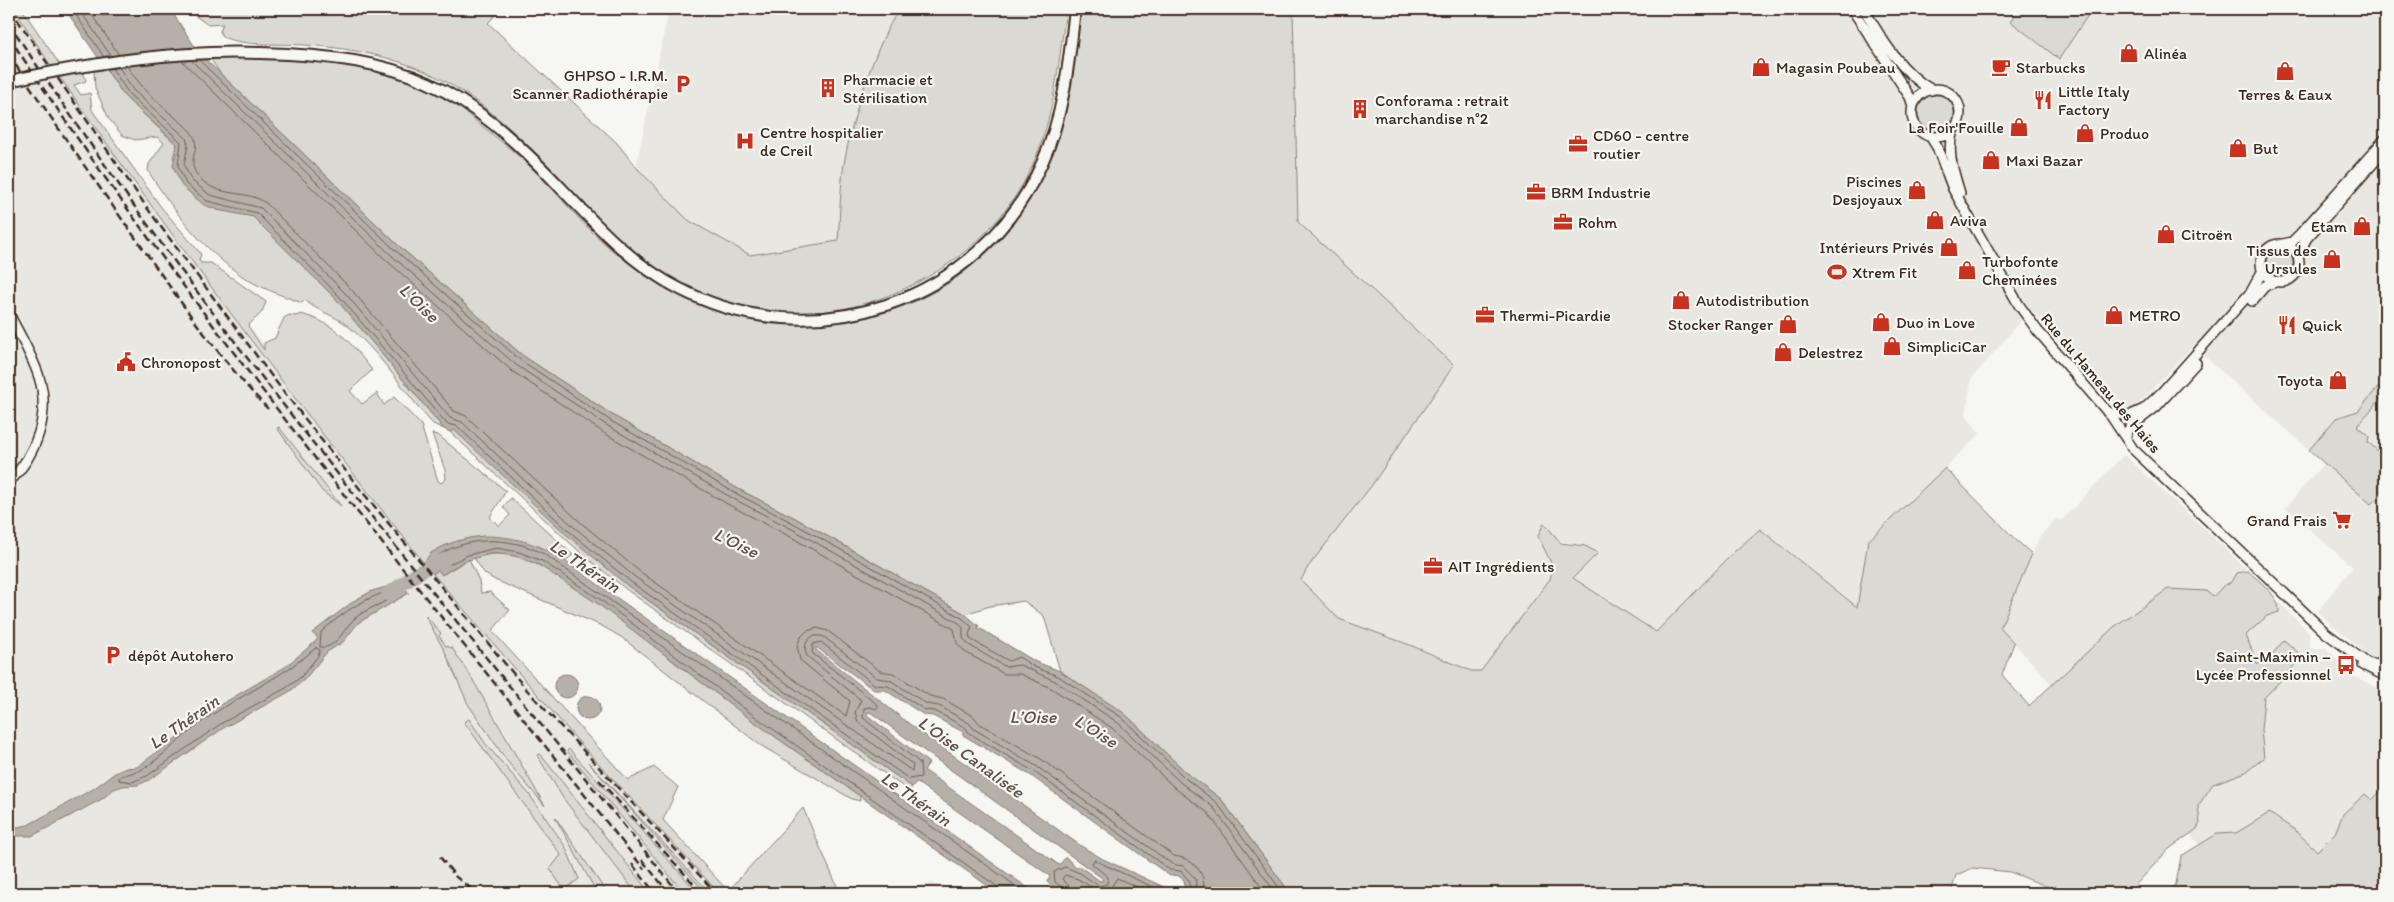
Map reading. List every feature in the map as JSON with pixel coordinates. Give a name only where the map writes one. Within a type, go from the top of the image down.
[{"type":"main road","points":[[9,81],[76,68],[148,58],[214,53],[318,56],[364,62],[403,72],[438,87],[468,104],[504,131],[612,239],[664,280],[706,301],[739,312],[783,319],[821,319],[873,310],[918,293],[964,264],[999,232],[1029,189],[1052,139],[1065,86],[1075,9]]},
{"type":"street","points":[[1852,9],[1904,87],[1914,106]]},
{"type":"street","points":[[1864,9],[1885,42],[1920,82],[1932,90],[1946,92],[1957,102],[1959,118],[1953,130],[1943,136],[1930,136],[1922,132],[1915,124],[1912,114],[1920,96],[1932,90]]},
{"type":"street","name":"Rue du Hameau des Haies","points":[[1953,130],[1950,144],[1952,165],[1966,209]]},
{"type":"street","name":"Rue du Hameau des Haies","points":[[1930,136],[1937,147],[1950,183],[2030,322],[2107,412],[2138,455],[2312,621],[2367,668],[2385,676]]},
{"type":"street","points":[[2107,412],[2129,416],[2144,409],[2162,392],[2251,292],[2263,270],[2262,260],[2266,250],[2274,245],[2284,244],[2298,238],[2385,139]]},
{"type":"street","points":[[2125,437],[2132,425],[2150,413],[2166,397],[2263,288],[2278,281],[2287,280],[2294,275],[2304,242],[2385,150]]},
{"type":"street","points":[[2284,244],[2293,250],[2298,257]]},
{"type":"street","points":[[2263,270],[2270,278],[2278,281]]},
{"type":"street","points":[[9,314],[38,374],[42,389],[42,411],[34,446],[22,467],[9,482]]},
{"type":"street","name":"Rue du Hameau des Haies","points":[[2352,654],[2372,665],[2385,661]]},
{"type":"shaded area","points":[[9,9],[22,9],[72,83],[225,297],[268,350],[427,567],[488,625],[515,658],[520,661],[628,780],[630,779],[645,800],[730,893],[9,893]]},
{"type":"shaded area","points":[[14,9],[22,9],[60,65],[51,66]]},
{"type":"shaded area","points":[[186,9],[501,9],[488,23],[617,143],[636,167],[688,220],[750,255],[838,241],[843,173],[852,126],[865,84],[881,43],[899,9],[1066,9],[1053,97],[1042,140],[1024,182],[1009,206],[991,227],[971,247],[949,264],[925,279],[900,291],[874,301],[847,308],[819,313],[791,314],[755,309],[702,293],[669,277],[654,267],[637,255],[606,226],[542,159],[507,126],[470,97],[433,75],[398,61],[361,52],[294,44],[252,43],[232,40],[222,37],[220,31],[223,24],[208,25]]},
{"type":"shaded area","name":"Centre hospitalier de Creil","points":[[669,9],[899,9],[888,27],[855,117],[844,165],[838,241],[750,255],[688,220],[636,167]]},
{"type":"shaded area","points":[[1079,9],[1293,9],[1298,222],[1454,365],[1372,485],[1308,567],[1301,580],[1339,619],[1410,645],[1471,671],[1481,671],[1550,579],[1553,567],[1538,536],[1544,523],[1561,543],[1585,546],[1598,553],[1573,578],[1656,632],[1734,552],[1760,529],[1857,607],[1868,541],[1945,468],[2032,554],[2000,628],[2014,643],[2002,675],[2029,706],[2115,626],[2168,589],[2206,591],[2213,597],[2223,586],[2231,582],[2236,573],[2248,571],[2263,584],[2276,600],[2279,612],[2267,616],[2246,635],[2257,664],[2265,663],[2284,640],[2299,653],[2300,660],[2264,698],[2261,730],[2264,758],[2246,772],[2213,784],[2198,806],[2200,823],[2197,829],[2169,849],[2128,893],[2064,893],[2010,872],[1973,868],[1956,875],[1951,893],[1290,893],[1221,799],[1188,774],[1128,717],[1060,671],[1044,616],[1024,601],[990,606],[965,614],[797,519],[740,490],[614,416],[522,355],[399,246],[220,73],[210,58],[325,61],[379,71],[407,79],[436,91],[452,101],[523,160],[585,225],[612,250],[673,292],[706,306],[740,316],[776,322],[813,323],[849,320],[884,312],[918,300],[934,292],[965,271],[980,259],[1006,232],[1032,195],[1058,131],[1067,92]]},
{"type":"shaded area","points":[[1293,9],[2385,9],[2385,687],[2361,649],[2317,612],[2353,567],[2285,508],[2324,463],[2193,346],[2134,409],[2115,406],[2032,311],[2026,315],[1971,379],[1966,415],[1980,434],[1868,541],[1858,607],[1760,528],[1656,632],[1573,578],[1598,553],[1585,546],[1538,536],[1553,567],[1550,579],[1481,671],[1471,671],[1410,645],[1339,619],[1301,580],[1308,567],[1454,365],[1298,222]]},
{"type":"shaded area","points":[[2019,9],[2092,9],[2059,59],[2010,21]]},
{"type":"shaded area","points":[[106,69],[125,97],[177,145],[173,157],[193,197],[218,210],[253,216],[337,300],[444,429],[433,424],[378,357],[348,326],[305,300],[302,303],[246,279],[200,240],[167,200],[148,171],[149,164],[164,143],[157,137],[135,140],[122,135],[109,119],[95,88],[94,71]]},
{"type":"shaded area","points":[[83,72],[86,81],[74,85],[81,95],[90,93],[92,110],[161,207],[201,254],[199,260],[201,263],[211,263],[266,302],[262,312],[248,326],[264,350],[264,343],[275,338],[284,318],[289,315],[296,316],[301,314],[313,318],[342,335],[372,370],[350,391],[362,404],[377,393],[384,405],[394,397],[421,425],[438,481],[441,483],[446,479],[445,470],[432,434],[438,435],[506,491],[490,517],[499,526],[510,515],[503,507],[511,498],[573,555],[565,561],[539,546],[485,555],[506,555],[527,560],[576,588],[723,699],[860,796],[860,801],[852,799],[760,745],[621,637],[602,626],[495,580],[485,574],[474,558],[447,545],[431,553],[424,563],[237,322],[59,76]]},
{"type":"shaded area","points":[[1936,95],[1943,96],[1949,100],[1953,106],[1953,120],[1949,126],[1943,130],[1936,131],[1929,130],[1923,126],[1919,120],[1918,113],[1919,106],[1923,100],[1929,96]]},
{"type":"shaded area","points":[[2280,250],[2289,254],[2293,263],[2289,272],[2280,276],[2271,272],[2267,263],[2271,254]]},
{"type":"shaded area","points":[[2385,379],[2385,394],[2357,426],[2369,436],[2368,442],[2385,457],[2385,490],[2371,504],[2309,450],[2336,418],[2358,411]]},
{"type":"shaded area","points":[[279,427],[341,506],[322,491],[277,428]]},
{"type":"shaded area","points":[[454,429],[628,586],[912,787],[909,791],[627,590],[582,554],[450,432]]},
{"type":"shaded area","points":[[2124,455],[2225,548],[2309,632],[2310,649],[2326,648],[2355,677],[2385,692],[2385,804],[2342,858],[2244,893],[2000,628],[2040,536],[2056,519],[2062,520]]},
{"type":"shaded area","points":[[469,559],[479,581],[481,593],[490,592],[510,610],[492,631],[628,780],[654,767],[678,787],[663,820],[728,891],[803,808],[840,893],[719,893],[585,749],[433,574],[438,570],[442,575]]},
{"type":"shaded area","points":[[425,615],[441,633],[439,636],[446,646],[452,648],[470,675],[545,806],[507,761],[468,704],[445,652]]},
{"type":"shaded area","points":[[469,719],[485,743],[529,794],[565,846],[579,879],[564,890],[550,869],[561,855],[464,722]]},
{"type":"shaded area","points":[[569,749],[698,893],[684,893],[567,751]]},
{"type":"shaded area","points":[[540,754],[650,893],[636,893],[563,798],[537,755]]},
{"type":"shaded area","points":[[588,762],[710,893],[706,893]]},
{"type":"shaded area","points":[[2385,787],[2385,893],[2170,893],[2176,884],[2181,856],[2217,834],[2236,833],[2269,813],[2295,830],[2317,851],[2335,833],[2343,814],[2365,794],[2372,800]]},
{"type":"shaded area","points":[[555,817],[607,893],[597,893]]},
{"type":"shaded area","points":[[933,883],[947,893],[889,893],[893,892]]},
{"type":"water","points":[[65,9],[170,9],[199,53],[399,246],[522,355],[614,416],[740,490],[797,519],[965,614],[979,626],[978,629],[1036,662],[1060,671],[1124,713],[1188,774],[1221,799],[1290,893],[1177,893],[1062,893],[1047,882],[1050,876],[916,782],[912,787],[628,586],[567,535],[454,430],[450,432],[444,429],[337,300],[253,217],[218,210],[204,205],[182,186],[173,166],[177,144],[125,97]],"holes":[[[816,647],[874,690],[885,690],[924,715],[933,716],[963,732],[963,735],[1030,775],[1170,876],[1177,875],[1184,880],[1185,889],[1177,893],[1103,859],[1081,846],[912,726],[816,650]],[[870,712],[1102,878],[1103,880],[1100,881],[1079,866],[1076,868],[1066,857],[1059,865],[924,770],[929,763],[867,715]]]},
{"type":"water","points":[[483,536],[504,537],[524,541],[562,559],[1035,893],[998,893],[750,719],[598,604],[539,565],[515,556],[493,553],[462,562],[442,575],[438,570],[433,574],[424,563],[430,554],[442,547],[462,540]]},
{"type":"water","points":[[400,583],[409,593],[358,623],[343,642],[327,652],[304,680],[289,692],[225,727],[149,780],[138,785],[114,789],[102,799],[32,836],[9,836],[9,825],[17,827],[28,825],[93,789],[115,773],[126,768],[137,767],[203,715],[285,667],[315,642],[318,638],[312,633],[355,600],[372,591]]},
{"type":"water","points":[[566,674],[574,678],[578,686],[574,694],[566,698],[558,694],[554,686],[558,678]]},
{"type":"water","points":[[588,696],[596,700],[600,708],[596,716],[588,720],[580,716],[576,708],[580,700]]},
{"type":"waterway","name":"Le Thérain","points":[[388,594],[427,567],[444,560]]},
{"type":"railway","points":[[10,9],[150,212],[273,378],[360,489],[527,690],[716,893]]},
{"type":"railway","points":[[9,23],[85,137],[165,249],[248,358],[418,574],[679,893]]},
{"type":"railway","points":[[9,37],[82,145],[237,357],[398,563],[644,869]]},
{"type":"railway","points":[[9,55],[191,316],[220,354],[268,409]]},
{"type":"railway","points":[[599,780],[702,893]]},
{"type":"railway","points":[[440,857],[456,877],[477,893]]},
{"type":"railway","points":[[642,860],[669,893]]},
{"type":"railway","points":[[632,864],[655,893]]},
{"type":"place","name":"Alinéa","points":[[2129,53]]},
{"type":"place","name":"Magasin Poubeau","points":[[1761,67]]},
{"type":"place","name":"Starbucks","points":[[2001,67]]},
{"type":"place","name":"Terres & Eaux","points":[[2285,71]]},
{"type":"place","name":"GHPSO - I.R.M. Scanner Radiothérapie","points":[[683,84]]},
{"type":"place","name":"Pharmacie et Stérilisation","points":[[828,88]]},
{"type":"place","name":"Little Italy Factory","points":[[2043,100]]},
{"type":"place","name":"Conforama : retrait marchandise n°2","points":[[1360,109]]},
{"type":"place","name":"La Foir'Fouille","points":[[2019,127]]},
{"type":"place","name":"Produo","points":[[2085,133]]},
{"type":"place","name":"Centre hospitalier de Creil","points":[[745,141]]},
{"type":"place","name":"CD60 - centre routier","points":[[1578,144]]},
{"type":"place","name":"But","points":[[2238,148]]},
{"type":"place","name":"Maxi Bazar","points":[[1991,160]]},
{"type":"place","name":"Piscines Desjoyaux","points":[[1917,190]]},
{"type":"place","name":"BRM Industrie","points":[[1536,192]]},
{"type":"place","name":"Aviva","points":[[1935,220]]},
{"type":"place","name":"Rohm","points":[[1563,222]]},
{"type":"place","name":"Etam","points":[[2362,226]]},
{"type":"place","name":"Citroën","points":[[2166,234]]},
{"type":"place","name":"Intérieurs Privés","points":[[1949,247]]},
{"type":"place","name":"Tissus des Ursules","points":[[2332,259]]},
{"type":"place","name":"Turbofonte Cheminées","points":[[1967,270]]},
{"type":"place","name":"Xtrem Fit","points":[[1837,272]]},
{"type":"place","name":"Autodistribution","points":[[1681,300]]},
{"type":"place","name":"Thermi-Picardie","points":[[1485,315]]},
{"type":"place","name":"METRO","points":[[2114,315]]},
{"type":"place","name":"Duo in Love","points":[[1881,322]]},
{"type":"place","name":"Stocker Ranger","points":[[1788,324]]},
{"type":"place","name":"Quick","points":[[2287,325]]},
{"type":"place","name":"SimpliciCar","points":[[1892,346]]},
{"type":"place","name":"Delestrez","points":[[1783,352]]},
{"type":"place","name":"Chronopost","points":[[126,362]]},
{"type":"place","name":"Toyota","points":[[2338,380]]},
{"type":"place","name":"Grand Frais","points":[[2342,520]]},
{"type":"place","name":"AIT Ingrédients","points":[[1433,566]]},
{"type":"place","name":"dépôt Autohero","points":[[113,655]]},
{"type":"place","name":"Saint-Maximin – Lycée Professionnel","points":[[2346,665]]},
{"type":"water label","name":"L'Oise","points":[[419,303]]},
{"type":"water label","name":"L'Oise","points":[[736,543]]},
{"type":"water label","name":"L’Oise","points":[[1033,717]]},
{"type":"water label","name":"L'Oise","points":[[1096,731]]},
{"type":"water label","name":"L'Oise Canalisée","points":[[971,757]]}]
